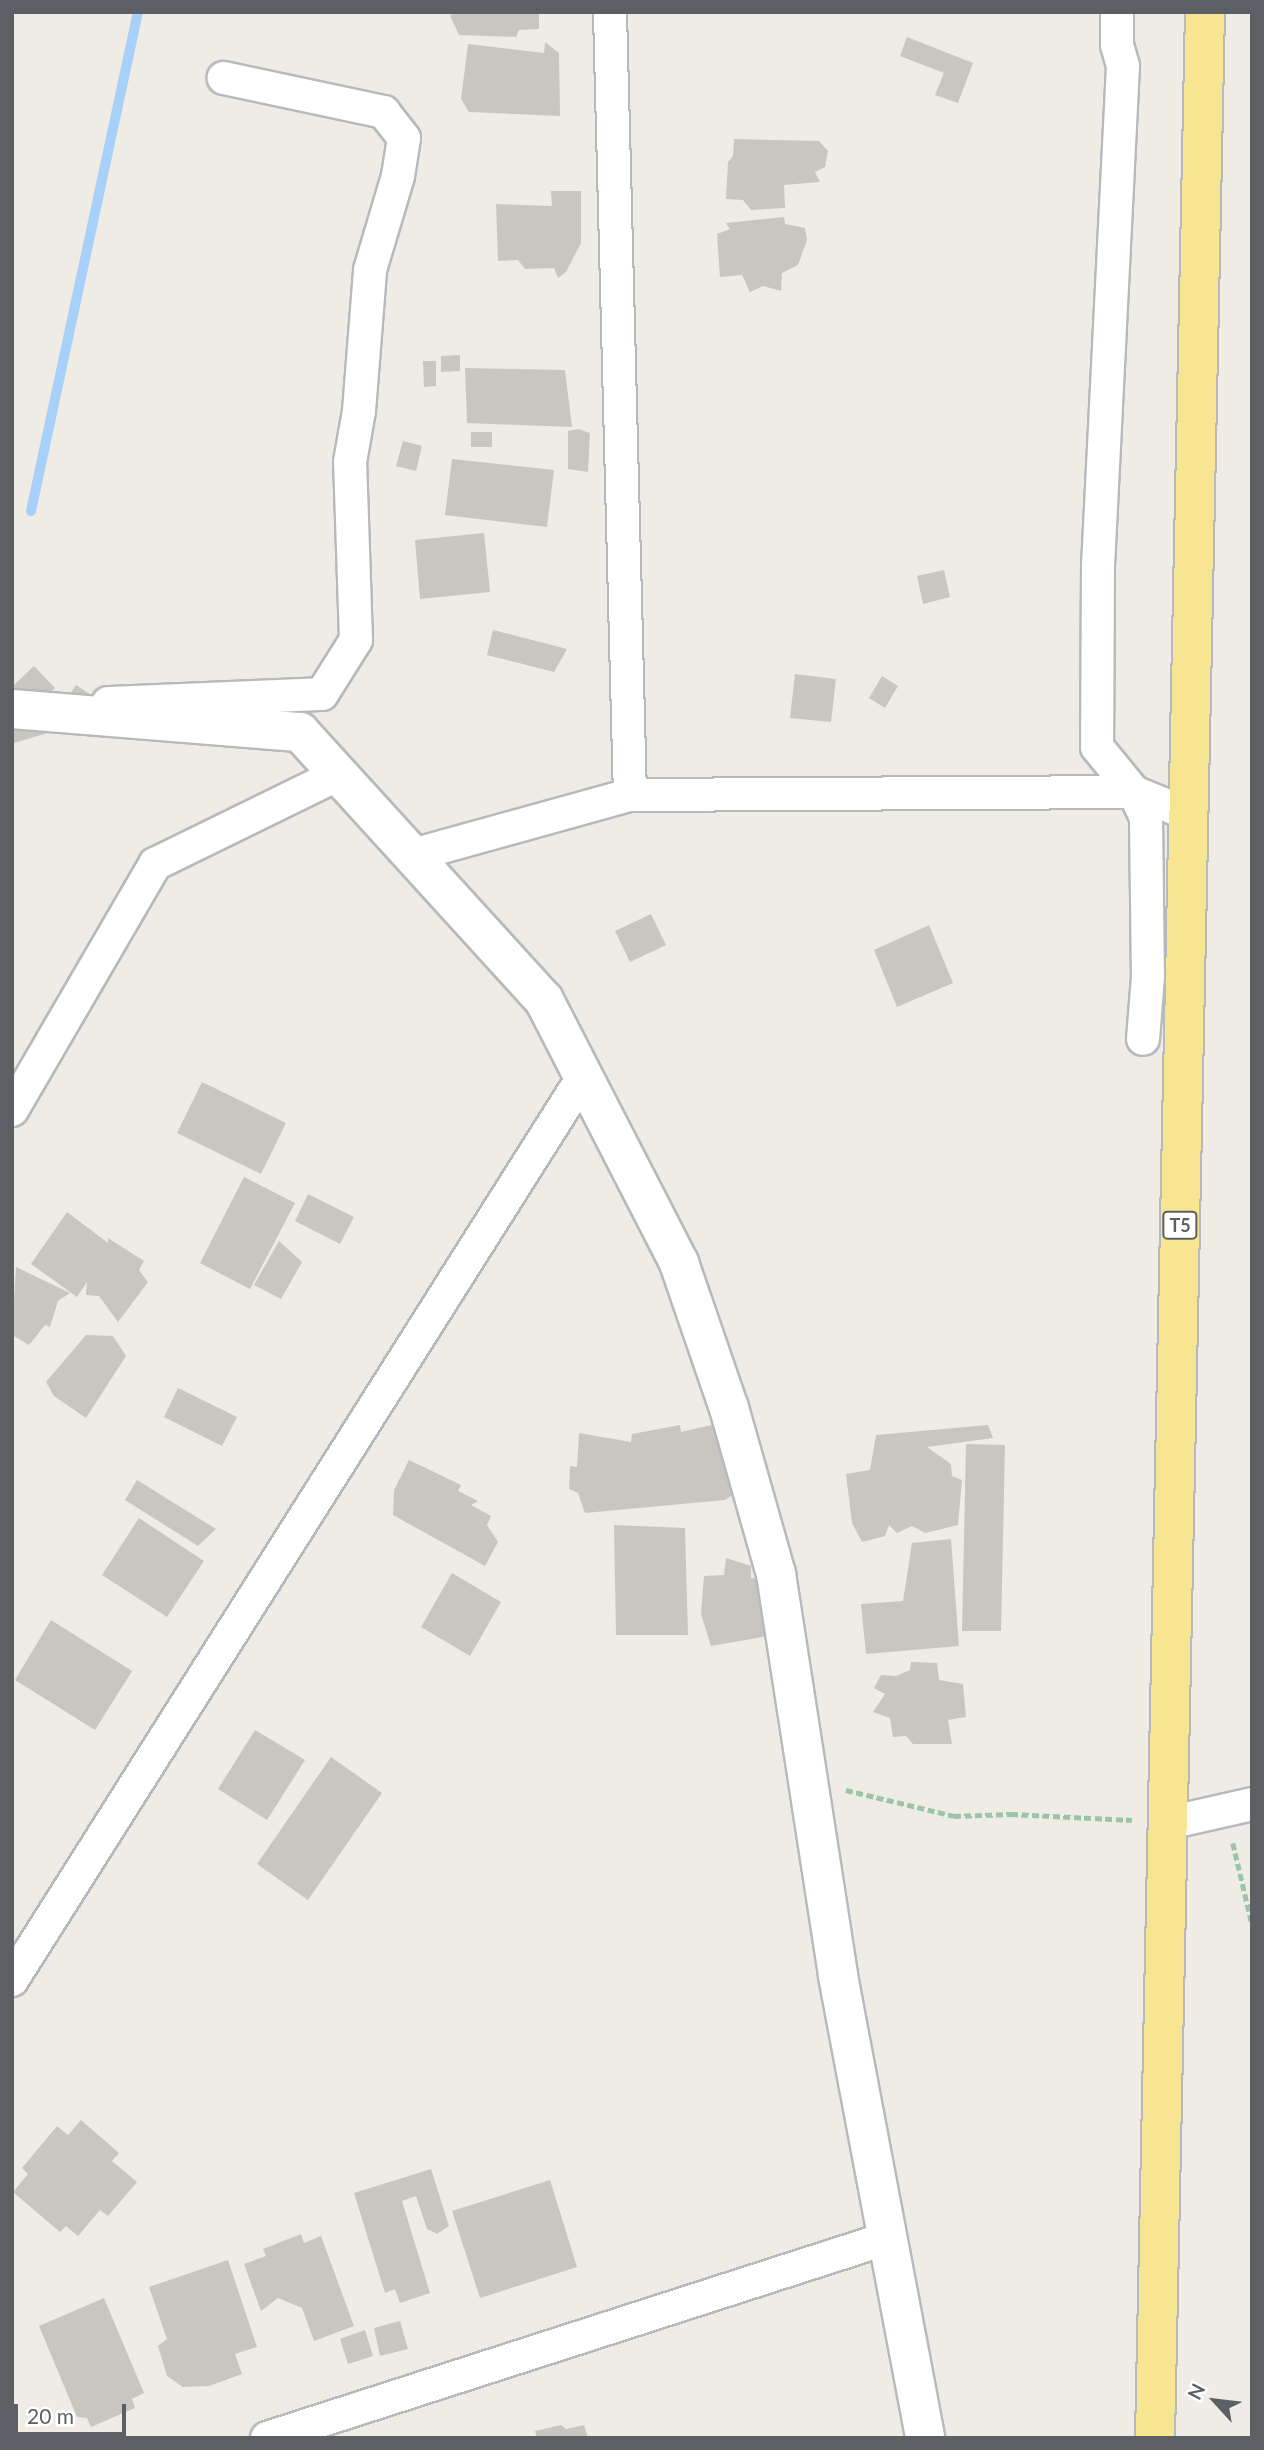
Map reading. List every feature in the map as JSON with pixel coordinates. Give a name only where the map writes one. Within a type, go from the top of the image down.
[{"type":"highway","name":"T5","points":[[1155,2438],[1205,12]]},
{"type":"street","points":[[610,12],[630,795]]},
{"type":"street","points":[[1117,12],[1117,45],[1123,66],[1098,566],[1097,747],[1135,792],[1146,818],[1148,977],[1143,1039]]},
{"type":"street","points":[[12,708],[322,694],[356,640],[350,462],[359,411],[370,270],[398,176],[404,138],[384,112],[224,78]]},
{"type":"street","points":[[12,708],[300,732],[544,1000],[679,1263],[729,1408],[776,1574],[838,1976],[925,2438]]},
{"type":"street","points":[[12,1110],[155,864],[339,774]]},
{"type":"street","points":[[413,855],[630,795],[1135,792],[1188,814]]},
{"type":"street","points":[[12,1980],[274,1558],[583,1077]]},
{"type":"street","points":[[1168,1823],[1241,1806]]},
{"type":"street","points":[[267,2438],[888,2238]]},
{"type":"path","points":[[808,1779],[954,1816],[1012,1814],[1168,1823]]},
{"type":"path","points":[[1241,1806],[1233,1844],[1252,1924]]},
{"type":"building","points":[[454,12],[539,12],[539,29],[519,30],[516,37],[459,35],[450,16]]},
{"type":"building","points":[[907,37],[973,63],[958,103],[935,95],[944,73],[900,56]]},
{"type":"building","points":[[545,42],[559,53],[560,116],[469,112],[461,99],[468,44],[544,53]]},
{"type":"building","points":[[734,139],[819,141],[828,151],[825,167],[815,172],[820,182],[784,185],[785,208],[751,210],[743,200],[726,199],[728,162],[733,156]]},
{"type":"building","points":[[551,191],[581,191],[581,243],[566,272],[558,278],[554,268],[525,269],[518,260],[498,261],[496,204],[552,206]]},
{"type":"building","points":[[784,217],[785,224],[805,228],[807,240],[798,265],[782,273],[781,291],[763,286],[750,292],[742,275],[720,277],[717,234],[730,229],[726,223]]},
{"type":"building","points":[[460,355],[460,371],[441,372],[441,356]]},
{"type":"building","points":[[423,361],[436,361],[436,386],[424,387]]},
{"type":"building","points":[[465,368],[565,370],[572,427],[467,423]]},
{"type":"building","points":[[578,429],[590,433],[588,472],[568,469],[568,431]]},
{"type":"building","points":[[471,432],[492,432],[492,447],[471,447]]},
{"type":"building","points":[[403,441],[422,446],[416,471],[396,466]]},
{"type":"building","points":[[452,459],[554,470],[547,527],[445,515]]},
{"type":"building","points":[[484,533],[490,592],[420,599],[415,540]]},
{"type":"building","points":[[944,570],[950,597],[923,604],[917,576]]},
{"type":"building","points":[[493,630],[567,649],[554,672],[487,655]]},
{"type":"building","points":[[34,666],[55,688],[50,693],[66,709],[61,729],[14,743],[12,687]]},
{"type":"building","points":[[795,674],[836,679],[831,722],[790,718]]},
{"type":"building","points":[[882,676],[898,686],[885,708],[869,698]]},
{"type":"building","points":[[76,685],[102,702],[67,699]]},
{"type":"building","points":[[651,914],[666,945],[630,962],[615,931]]},
{"type":"building","points":[[929,925],[953,983],[897,1007],[874,950]]},
{"type":"building","points":[[202,1082],[286,1123],[261,1174],[177,1133]]},
{"type":"building","points":[[244,1177],[295,1203],[250,1289],[200,1263]]},
{"type":"building","points":[[308,1194],[354,1217],[340,1244],[295,1221]]},
{"type":"building","points":[[67,1212],[108,1243],[108,1238],[144,1261],[139,1270],[148,1282],[118,1322],[99,1296],[86,1295],[87,1282],[77,1297],[31,1264]]},
{"type":"building","points":[[279,1241],[302,1262],[281,1299],[254,1285]]},
{"type":"building","points":[[16,1267],[70,1293],[58,1301],[50,1327],[45,1325],[29,1345],[12,1335]]},
{"type":"building","points":[[86,1335],[113,1336],[126,1356],[86,1418],[54,1396],[46,1382]]},
{"type":"building","points":[[178,1388],[237,1417],[222,1446],[164,1417]]},
{"type":"building","points":[[733,1420],[739,1491],[725,1500],[585,1513],[578,1493],[569,1489],[570,1466],[577,1467],[579,1433],[631,1442],[632,1434],[680,1425],[681,1432]]},
{"type":"building","points":[[988,1425],[993,1438],[927,1447],[951,1464],[952,1476],[962,1480],[958,1525],[925,1533],[912,1526],[897,1533],[889,1525],[885,1536],[862,1542],[852,1523],[846,1474],[870,1470],[876,1435]]},
{"type":"building","points":[[966,1444],[1005,1445],[1001,1631],[962,1631]]},
{"type":"building","points":[[409,1460],[461,1485],[458,1491],[478,1501],[471,1505],[491,1516],[487,1525],[498,1542],[485,1566],[393,1515],[394,1490]]},
{"type":"building","points":[[137,1480],[216,1529],[198,1546],[125,1500]]},
{"type":"building","points":[[139,1518],[204,1561],[167,1617],[102,1575]]},
{"type":"building","points":[[614,1525],[685,1528],[688,1635],[616,1635]]},
{"type":"building","points":[[951,1539],[959,1646],[866,1654],[861,1604],[903,1601],[912,1543]]},
{"type":"building","points":[[726,1558],[751,1566],[751,1578],[777,1581],[768,1636],[711,1646],[701,1614],[704,1576],[724,1575]]},
{"type":"building","points":[[452,1573],[501,1602],[470,1656],[421,1627]]},
{"type":"building","points":[[51,1620],[132,1671],[95,1730],[15,1680]]},
{"type":"building","points":[[911,1662],[937,1663],[939,1680],[963,1684],[966,1717],[948,1720],[952,1744],[913,1744],[906,1736],[893,1737],[890,1718],[873,1712],[885,1694],[874,1688],[881,1675],[896,1676],[910,1670]]},
{"type":"building","points":[[255,1730],[305,1760],[267,1820],[218,1789]]},
{"type":"building","points":[[331,1757],[382,1793],[308,1900],[257,1864]]},
{"type":"building","points":[[81,2120],[119,2153],[112,2161],[137,2182],[108,2216],[100,2210],[78,2236],[66,2226],[60,2232],[13,2192],[28,2174],[22,2168],[57,2126],[68,2135]]},
{"type":"building","points":[[431,2169],[449,2226],[437,2234],[427,2229],[416,2196],[402,2201],[430,2293],[400,2303],[395,2289],[385,2293],[354,2193]]},
{"type":"building","points":[[550,2180],[577,2267],[480,2298],[452,2211]]},
{"type":"building","points":[[301,2234],[304,2243],[321,2236],[354,2326],[314,2341],[302,2308],[278,2298],[261,2311],[244,2264],[266,2256],[263,2249]]},
{"type":"building","points":[[228,2260],[257,2347],[235,2354],[242,2374],[209,2386],[183,2387],[167,2376],[158,2346],[167,2339],[149,2287]]},
{"type":"building","points":[[104,2298],[144,2393],[132,2399],[135,2408],[91,2427],[87,2418],[77,2417],[39,2326]]},
{"type":"building","points":[[400,2321],[408,2349],[380,2356],[374,2328]]},
{"type":"building","points":[[365,2330],[373,2356],[348,2364],[340,2339]]},
{"type":"building","points":[[561,2425],[566,2429],[584,2425],[588,2438],[537,2438],[535,2431]]},
{"type":"waterway","points":[[31,511],[138,12]]}]
